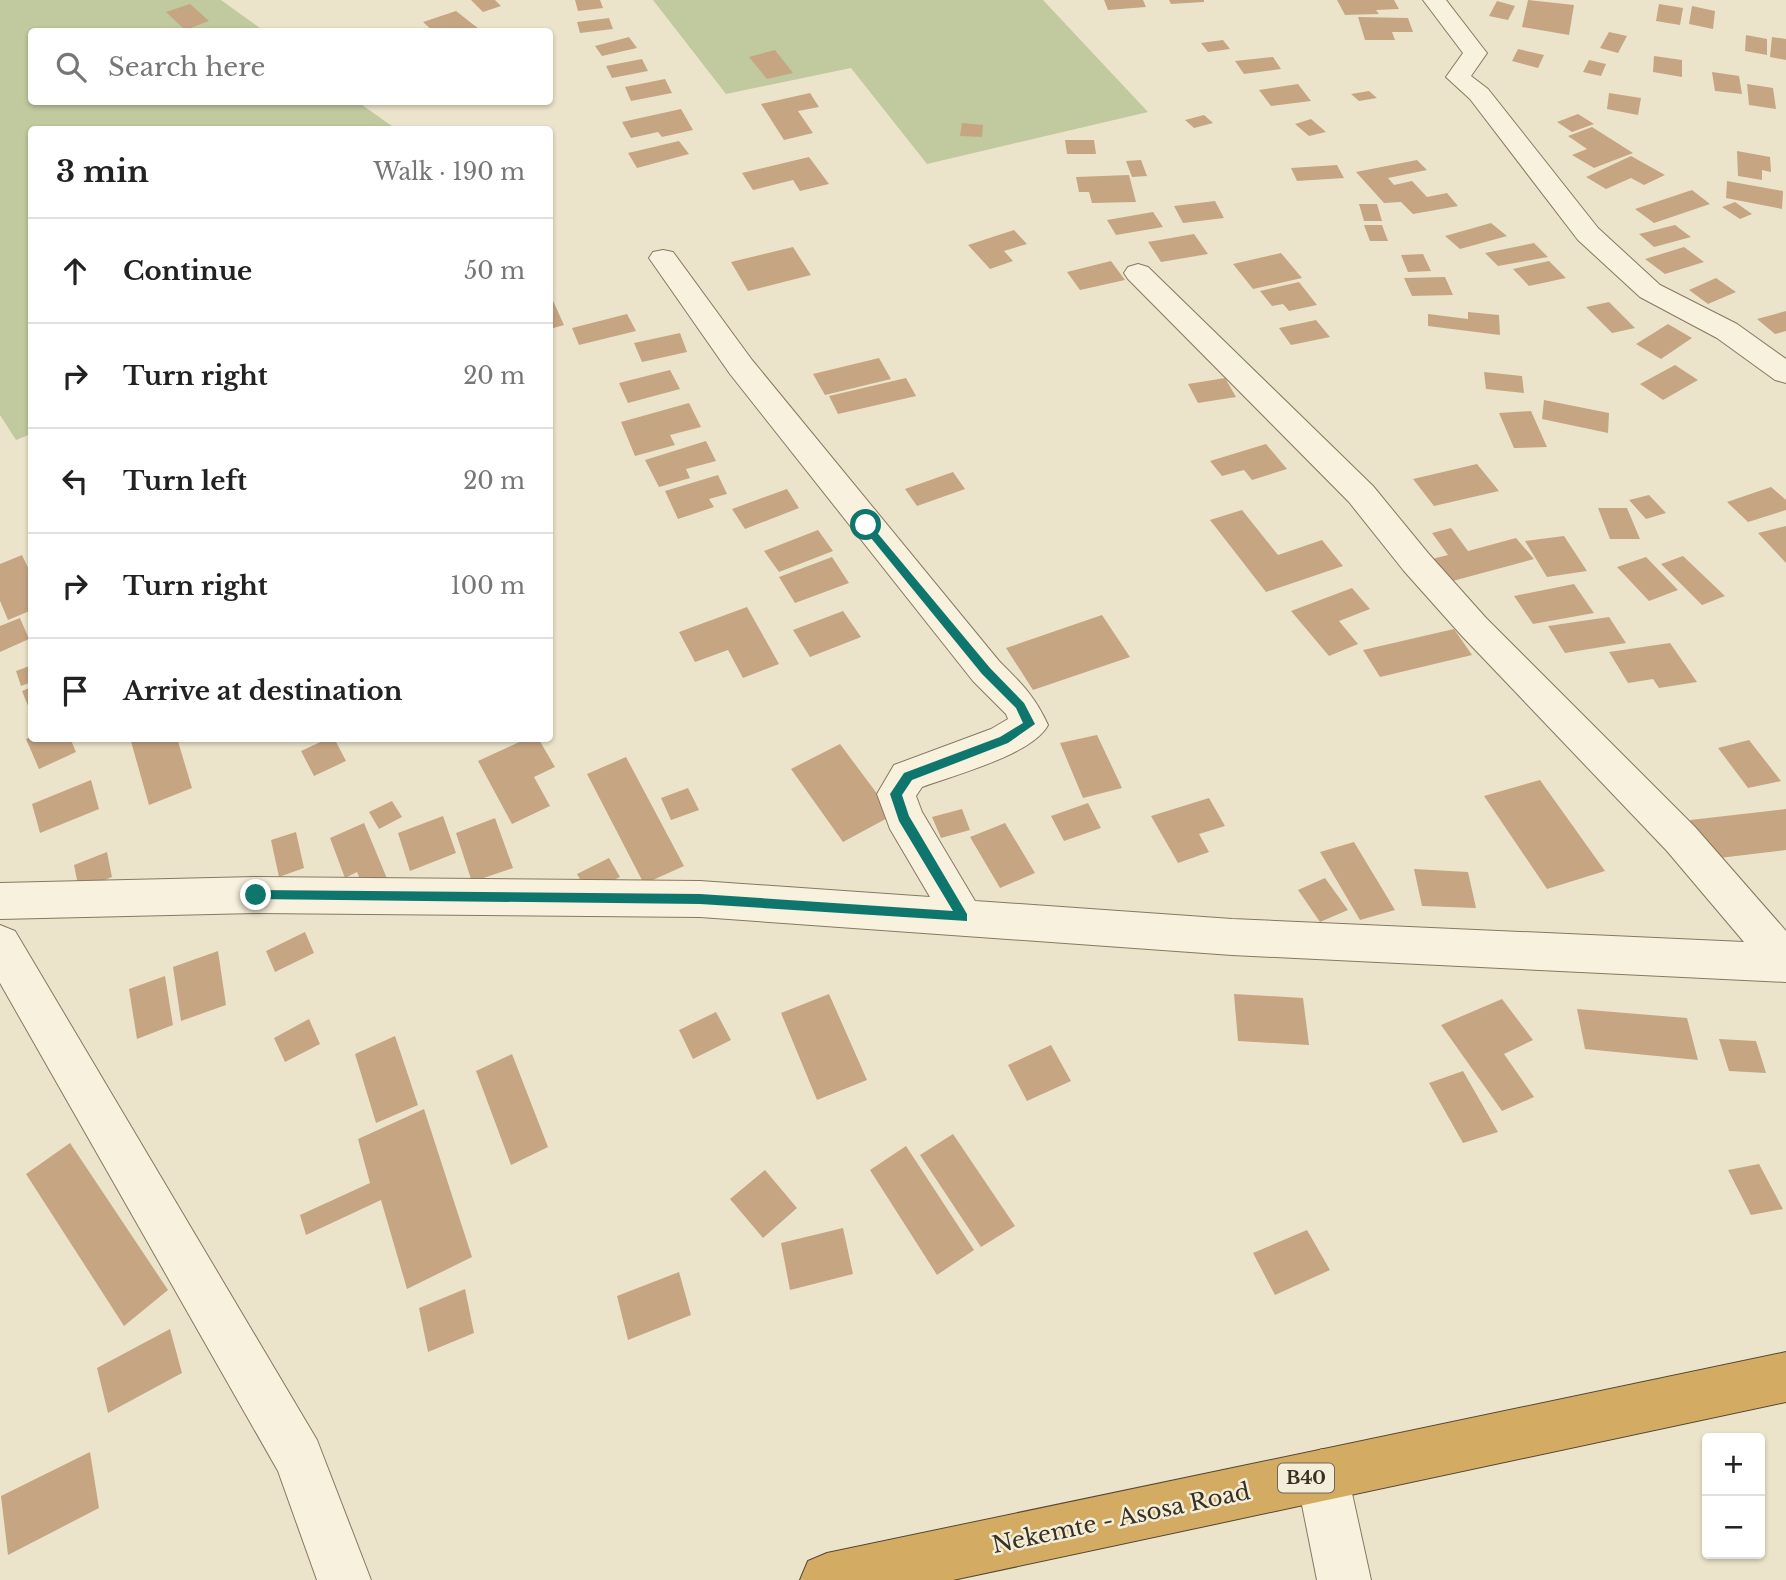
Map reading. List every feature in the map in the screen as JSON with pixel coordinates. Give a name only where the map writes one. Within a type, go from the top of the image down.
[{"type":"highway","name":"Nekemte - Asosa Road","points":[[827,1580],[1786,1377]]},
{"type":"street","points":[[1434,0],[1475,53],[1458,77],[1479,94],[1588,234],[1650,290],[1727,331],[1786,373]]},
{"type":"street","points":[[663,258],[757,388],[986,671],[1021,706],[1029,724],[1004,740],[908,776],[896,794],[904,817],[963,917]]},
{"type":"street","points":[[1138,273],[1361,494],[1416,562],[1474,627],[1681,839],[1786,962]]},
{"type":"street","points":[[0,901],[256,895],[700,899],[1232,937],[1786,962]]},
{"type":"street","points":[[0,944],[299,1458],[344,1580]]},
{"type":"street","points":[[1322,1475],[1344,1580]]},
{"type":"green space","points":[[0,0],[221,0],[260,28],[28,28],[28,105],[362,105],[392,126],[28,126],[28,435],[16,440],[0,415]]},
{"type":"green space","points":[[653,0],[1043,0],[1148,112],[927,164],[851,68],[726,94]]},
{"type":"building","points":[[471,0],[495,0],[501,6],[483,12]]},
{"type":"building","points":[[575,0],[600,0],[603,8],[578,11]]},
{"type":"building","points":[[1104,0],[1143,0],[1146,7],[1108,10]]},
{"type":"building","points":[[1169,0],[1204,0],[1204,2],[1171,4]]},
{"type":"building","points":[[1337,0],[1394,0],[1399,9],[1376,10],[1379,14],[1345,15]]},
{"type":"building","points":[[1528,0],[1574,5],[1569,35],[1522,27]]},
{"type":"building","points":[[1497,1],[1515,6],[1508,20],[1489,16]]},
{"type":"building","points":[[190,4],[209,21],[183,28],[166,12]]},
{"type":"building","points":[[1659,4],[1683,8],[1680,25],[1656,21]]},
{"type":"building","points":[[1692,6],[1715,11],[1713,29],[1689,24]]},
{"type":"building","points":[[456,11],[478,28],[430,28],[423,22]]},
{"type":"building","points":[[1358,17],[1408,18],[1413,32],[1392,32],[1395,40],[1365,40]]},
{"type":"building","points":[[609,18],[613,29],[580,33],[577,22]]},
{"type":"building","points":[[1609,32],[1627,36],[1618,53],[1600,48]]},
{"type":"building","points":[[1746,35],[1767,39],[1767,55],[1745,51]]},
{"type":"building","points":[[629,37],[637,48],[602,56],[595,46]]},
{"type":"building","points":[[1772,37],[1786,39],[1786,60],[1770,57]]},
{"type":"building","points":[[1223,40],[1230,49],[1208,52],[1201,43]]},
{"type":"building","points":[[1518,49],[1544,55],[1538,68],[1512,61]]},
{"type":"building","points":[[775,50],[793,73],[767,79],[749,57]]},
{"type":"building","points":[[1654,56],[1682,60],[1682,77],[1653,72]]},
{"type":"building","points":[[1273,57],[1281,69],[1244,74],[1235,61]]},
{"type":"building","points":[[642,59],[648,71],[612,78],[606,66]]},
{"type":"building","points":[[1589,60],[1606,64],[1601,76],[1583,72]]},
{"type":"building","points":[[1712,72],[1739,76],[1742,94],[1715,91]]},
{"type":"building","points":[[665,79],[672,93],[631,101],[625,87]]},
{"type":"building","points":[[1298,84],[1311,101],[1271,106],[1259,90]]},
{"type":"building","points":[[1747,84],[1773,88],[1776,109],[1749,105]]},
{"type":"building","points":[[1369,91],[1377,98],[1359,101],[1351,94]]},
{"type":"building","points":[[810,93],[819,107],[798,111],[813,133],[784,140],[761,104]]},
{"type":"building","points":[[1609,93],[1641,98],[1638,115],[1607,109]]},
{"type":"building","points":[[681,109],[693,130],[662,137],[658,132],[631,138],[622,122]]},
{"type":"building","points":[[1578,114],[1594,124],[1572,132],[1557,122]]},
{"type":"building","points":[[1204,115],[1213,123],[1194,128],[1185,120]]},
{"type":"building","points":[[1311,119],[1326,132],[1309,136],[1295,124]]},
{"type":"building","points":[[962,123],[983,125],[982,137],[960,136]]},
{"type":"building","points":[[1592,127],[1633,153],[1594,168],[1572,155],[1587,149],[1568,136]]},
{"type":"building","points":[[1065,140],[1094,140],[1096,154],[1067,154]]},
{"type":"building","points":[[679,141],[689,154],[637,168],[628,153]]},
{"type":"building","points":[[1737,151],[1770,157],[1771,172],[1762,170],[1762,180],[1738,176]]},
{"type":"building","points":[[1631,156],[1665,175],[1644,185],[1631,178],[1606,189],[1586,177]]},
{"type":"building","points":[[809,157],[829,184],[800,191],[793,180],[753,190],[742,173]]},
{"type":"building","points":[[1141,160],[1147,176],[1132,177],[1126,161]]},
{"type":"building","points":[[1417,160],[1427,170],[1388,178],[1394,185],[1412,181],[1427,197],[1447,193],[1458,206],[1413,214],[1401,202],[1384,203],[1356,172]]},
{"type":"building","points":[[1337,165],[1344,178],[1297,181],[1291,168]]},
{"type":"building","points":[[1129,175],[1136,202],[1092,203],[1089,192],[1079,192],[1076,177]]},
{"type":"building","points":[[1727,181],[1783,191],[1782,209],[1726,198]]},
{"type":"building","points":[[1692,190],[1710,204],[1654,223],[1635,209]]},
{"type":"building","points":[[1215,201],[1224,218],[1183,223],[1174,206]]},
{"type":"building","points":[[1735,202],[1752,214],[1740,219],[1722,207]]},
{"type":"building","points":[[1359,204],[1377,204],[1382,221],[1364,221]]},
{"type":"building","points":[[1153,212],[1163,227],[1116,235],[1107,220]]},
{"type":"building","points":[[1491,223],[1507,236],[1460,249],[1445,236]]},
{"type":"building","points":[[1364,225],[1382,225],[1388,241],[1370,241]]},
{"type":"building","points":[[1675,225],[1691,237],[1654,247],[1639,234]]},
{"type":"building","points":[[1014,230],[1027,244],[1004,251],[1013,261],[990,269],[968,245]]},
{"type":"building","points":[[1194,234],[1208,254],[1161,262],[1148,242]]},
{"type":"building","points":[[1534,243],[1548,257],[1498,266],[1485,253]]},
{"type":"building","points":[[793,247],[811,275],[748,291],[731,262]]},
{"type":"building","points":[[1684,247],[1704,262],[1665,274],[1645,259]]},
{"type":"building","points":[[1281,253],[1302,278],[1253,289],[1233,264]]},
{"type":"building","points":[[1423,254],[1431,271],[1408,272],[1401,255]]},
{"type":"building","points":[[1111,261],[1125,280],[1080,290],[1067,272]]},
{"type":"building","points":[[1549,261],[1566,278],[1529,286],[1513,269]]},
{"type":"building","points":[[1445,277],[1453,295],[1412,296],[1404,278]]},
{"type":"building","points":[[1716,278],[1736,292],[1708,304],[1689,290]]},
{"type":"building","points":[[1299,282],[1317,305],[1289,311],[1283,304],[1272,306],[1260,291]]},
{"type":"building","points":[[553,301],[564,325],[553,328]]},
{"type":"building","points":[[1609,302],[1635,328],[1612,333],[1586,307]]},
{"type":"building","points":[[1786,311],[1786,331],[1775,334],[1757,319]]},
{"type":"building","points":[[1468,312],[1499,315],[1500,335],[1428,326],[1428,314],[1468,319]]},
{"type":"building","points":[[627,314],[636,331],[579,345],[572,328]]},
{"type":"building","points":[[1316,320],[1330,337],[1291,345],[1279,328]]},
{"type":"building","points":[[1668,324],[1692,338],[1661,359],[1636,344]]},
{"type":"building","points":[[680,333],[687,352],[642,362],[634,343]]},
{"type":"building","points":[[879,358],[891,379],[825,395],[813,374]]},
{"type":"building","points":[[1675,365],[1698,380],[1663,400],[1640,384]]},
{"type":"building","points":[[670,370],[680,389],[628,403],[619,383]]},
{"type":"building","points":[[1484,372],[1522,376],[1524,393],[1486,389]]},
{"type":"building","points":[[906,378],[916,396],[838,414],[829,396]]},
{"type":"building","points":[[1225,378],[1236,397],[1198,403],[1188,384]]},
{"type":"building","points":[[1544,400],[1609,413],[1608,433],[1542,419]]},
{"type":"building","points":[[689,403],[701,427],[670,435],[675,445],[635,456],[621,422]]},
{"type":"building","points":[[1531,411],[1547,447],[1514,448],[1499,413]]},
{"type":"building","points":[[706,441],[716,461],[686,469],[690,478],[659,487],[645,460]]},
{"type":"building","points":[[1266,444],[1287,469],[1252,480],[1244,470],[1222,476],[1210,461]]},
{"type":"building","points":[[1477,464],[1499,491],[1434,506],[1413,479]]},
{"type":"building","points":[[953,472],[965,489],[917,506],[905,489]]},
{"type":"building","points":[[718,475],[727,494],[709,499],[714,507],[678,519],[665,491]]},
{"type":"building","points":[[1771,487],[1786,500],[1786,510],[1748,522],[1727,502]]},
{"type":"building","points":[[787,489],[799,508],[745,529],[732,509]]},
{"type":"building","points":[[1649,495],[1666,513],[1646,519],[1629,500]]},
{"type":"building","points":[[1598,508],[1627,508],[1640,539],[1610,539]]},
{"type":"building","points":[[1242,510],[1278,555],[1322,540],[1343,566],[1266,592],[1210,520]]},
{"type":"building","points":[[1786,526],[1786,563],[1758,533]]},
{"type":"building","points":[[1451,528],[1468,551],[1516,538],[1534,559],[1449,582],[1432,559],[1448,555],[1432,533]]},
{"type":"building","points":[[818,530],[833,551],[779,572],[764,551]]},
{"type":"building","points":[[1564,536],[1587,571],[1547,577],[1525,541]]},
{"type":"building","points":[[22,555],[28,568],[28,612],[8,620],[0,601],[0,564]]},
{"type":"building","points":[[1683,556],[1725,596],[1702,605],[1661,564]]},
{"type":"building","points":[[832,557],[849,583],[795,603],[779,577]]},
{"type":"building","points":[[1646,557],[1678,590],[1649,601],[1617,567]]},
{"type":"building","points":[[1574,584],[1594,613],[1533,624],[1514,596]]},
{"type":"building","points":[[1352,588],[1370,609],[1339,621],[1358,644],[1329,656],[1291,611]]},
{"type":"building","points":[[747,607],[779,664],[743,678],[728,650],[695,662],[679,632]]},
{"type":"building","points":[[843,611],[861,637],[810,657],[793,630]]},
{"type":"building","points":[[1102,615],[1130,657],[1033,690],[1006,648]]},
{"type":"building","points":[[1609,617],[1626,643],[1565,653],[1548,626]]},
{"type":"building","points":[[20,618],[28,639],[0,652],[0,626]]},
{"type":"building","points":[[1454,629],[1472,655],[1380,677],[1363,650]]},
{"type":"building","points":[[1670,643],[1697,682],[1659,688],[1653,679],[1628,683],[1609,652]]},
{"type":"building","points":[[28,666],[28,683],[21,686],[16,671]]},
{"type":"building","points":[[28,689],[28,706],[22,691]]},
{"type":"building","points":[[1097,735],[1122,788],[1083,798],[1060,743]]},
{"type":"building","points":[[28,738],[28,742],[72,742],[76,752],[39,769],[26,739]]},
{"type":"building","points":[[1749,740],[1781,781],[1748,788],[1718,748]]},
{"type":"building","points":[[131,742],[178,742],[192,788],[149,805]]},
{"type":"building","points":[[320,742],[336,742],[346,761],[314,776],[301,751]]},
{"type":"building","points":[[519,742],[540,742],[555,767],[534,777],[550,806],[512,824],[478,761]]},
{"type":"building","points":[[840,744],[893,815],[843,842],[791,769]]},
{"type":"building","points":[[626,757],[684,866],[644,884],[587,774]]},
{"type":"building","points":[[91,780],[99,809],[40,833],[32,804]]},
{"type":"building","points":[[1540,780],[1605,871],[1547,889],[1484,796]]},
{"type":"building","points":[[688,788],[699,810],[671,820],[661,798]]},
{"type":"building","points":[[1209,798],[1225,826],[1199,834],[1209,852],[1178,863],[1151,816]]},
{"type":"building","points":[[392,801],[402,817],[379,829],[369,812]]},
{"type":"building","points":[[1088,803],[1101,828],[1064,841],[1051,816]]},
{"type":"building","points":[[962,809],[970,830],[941,838],[932,817]]},
{"type":"building","points":[[1786,809],[1786,850],[1711,859],[1690,820]]},
{"type":"building","points":[[443,816],[456,853],[410,871],[398,833]]},
{"type":"building","points":[[495,818],[513,868],[472,882],[456,833]]},
{"type":"building","points":[[364,823],[388,881],[365,891],[357,872],[345,878],[330,838]]},
{"type":"building","points":[[1005,823],[1035,873],[1000,888],[970,837]]},
{"type":"building","points":[[296,832],[304,868],[279,877],[271,840]]},
{"type":"building","points":[[1354,842],[1395,910],[1360,920],[1320,852]]},
{"type":"building","points":[[107,852],[112,877],[79,890],[74,865]]},
{"type":"building","points":[[609,858],[620,877],[588,893],[577,874]]},
{"type":"building","points":[[1414,869],[1468,872],[1476,908],[1422,906]]},
{"type":"building","points":[[1325,878],[1348,910],[1320,922],[1298,890]]},
{"type":"building","points":[[305,932],[314,953],[275,972],[266,951]]},
{"type":"building","points":[[218,951],[226,1005],[181,1021],[173,967]]},
{"type":"building","points":[[165,976],[173,1025],[137,1039],[129,989]]},
{"type":"building","points":[[829,994],[867,1080],[817,1100],[781,1013]]},
{"type":"building","points":[[1234,994],[1303,998],[1309,1045],[1238,1041]]},
{"type":"building","points":[[1502,999],[1533,1040],[1504,1054],[1534,1097],[1502,1111],[1441,1025]]},
{"type":"building","points":[[1577,1009],[1687,1018],[1698,1060],[1585,1049]]},
{"type":"building","points":[[716,1012],[731,1040],[693,1059],[679,1030]]},
{"type":"building","points":[[309,1019],[320,1044],[285,1062],[274,1038]]},
{"type":"building","points":[[395,1036],[418,1105],[376,1123],[355,1054]]},
{"type":"building","points":[[1719,1039],[1756,1041],[1766,1073],[1729,1071]]},
{"type":"building","points":[[1051,1045],[1071,1081],[1027,1101],[1008,1065]]},
{"type":"building","points":[[512,1054],[548,1147],[511,1165],[476,1071]]},
{"type":"building","points":[[1463,1071],[1498,1132],[1463,1143],[1429,1083]]},
{"type":"building","points":[[424,1109],[472,1257],[407,1289],[381,1200],[306,1235],[300,1215],[370,1183],[358,1139]]},
{"type":"building","points":[[953,1134],[1015,1226],[981,1247],[920,1155]]},
{"type":"building","points":[[70,1143],[168,1290],[124,1326],[26,1174]]},
{"type":"building","points":[[906,1146],[974,1250],[937,1275],[870,1170]]},
{"type":"building","points":[[1759,1164],[1783,1209],[1751,1215],[1728,1170]]},
{"type":"building","points":[[765,1170],[797,1208],[763,1238],[730,1199]]},
{"type":"building","points":[[843,1228],[853,1274],[790,1290],[781,1243]]},
{"type":"building","points":[[1307,1230],[1330,1270],[1275,1295],[1253,1253]]},
{"type":"building","points":[[679,1272],[691,1315],[628,1340],[617,1296]]},
{"type":"building","points":[[465,1289],[474,1333],[428,1352],[419,1308]]},
{"type":"building","points":[[170,1329],[182,1373],[108,1413],[97,1368]]},
{"type":"building","points":[[90,1452],[99,1508],[8,1555],[1,1496]]},
{"type":"route","points":[[256,895],[700,899],[963,917],[904,817],[896,794],[908,776],[1004,740],[1029,724],[1021,706],[986,671],[866,525]]}]
